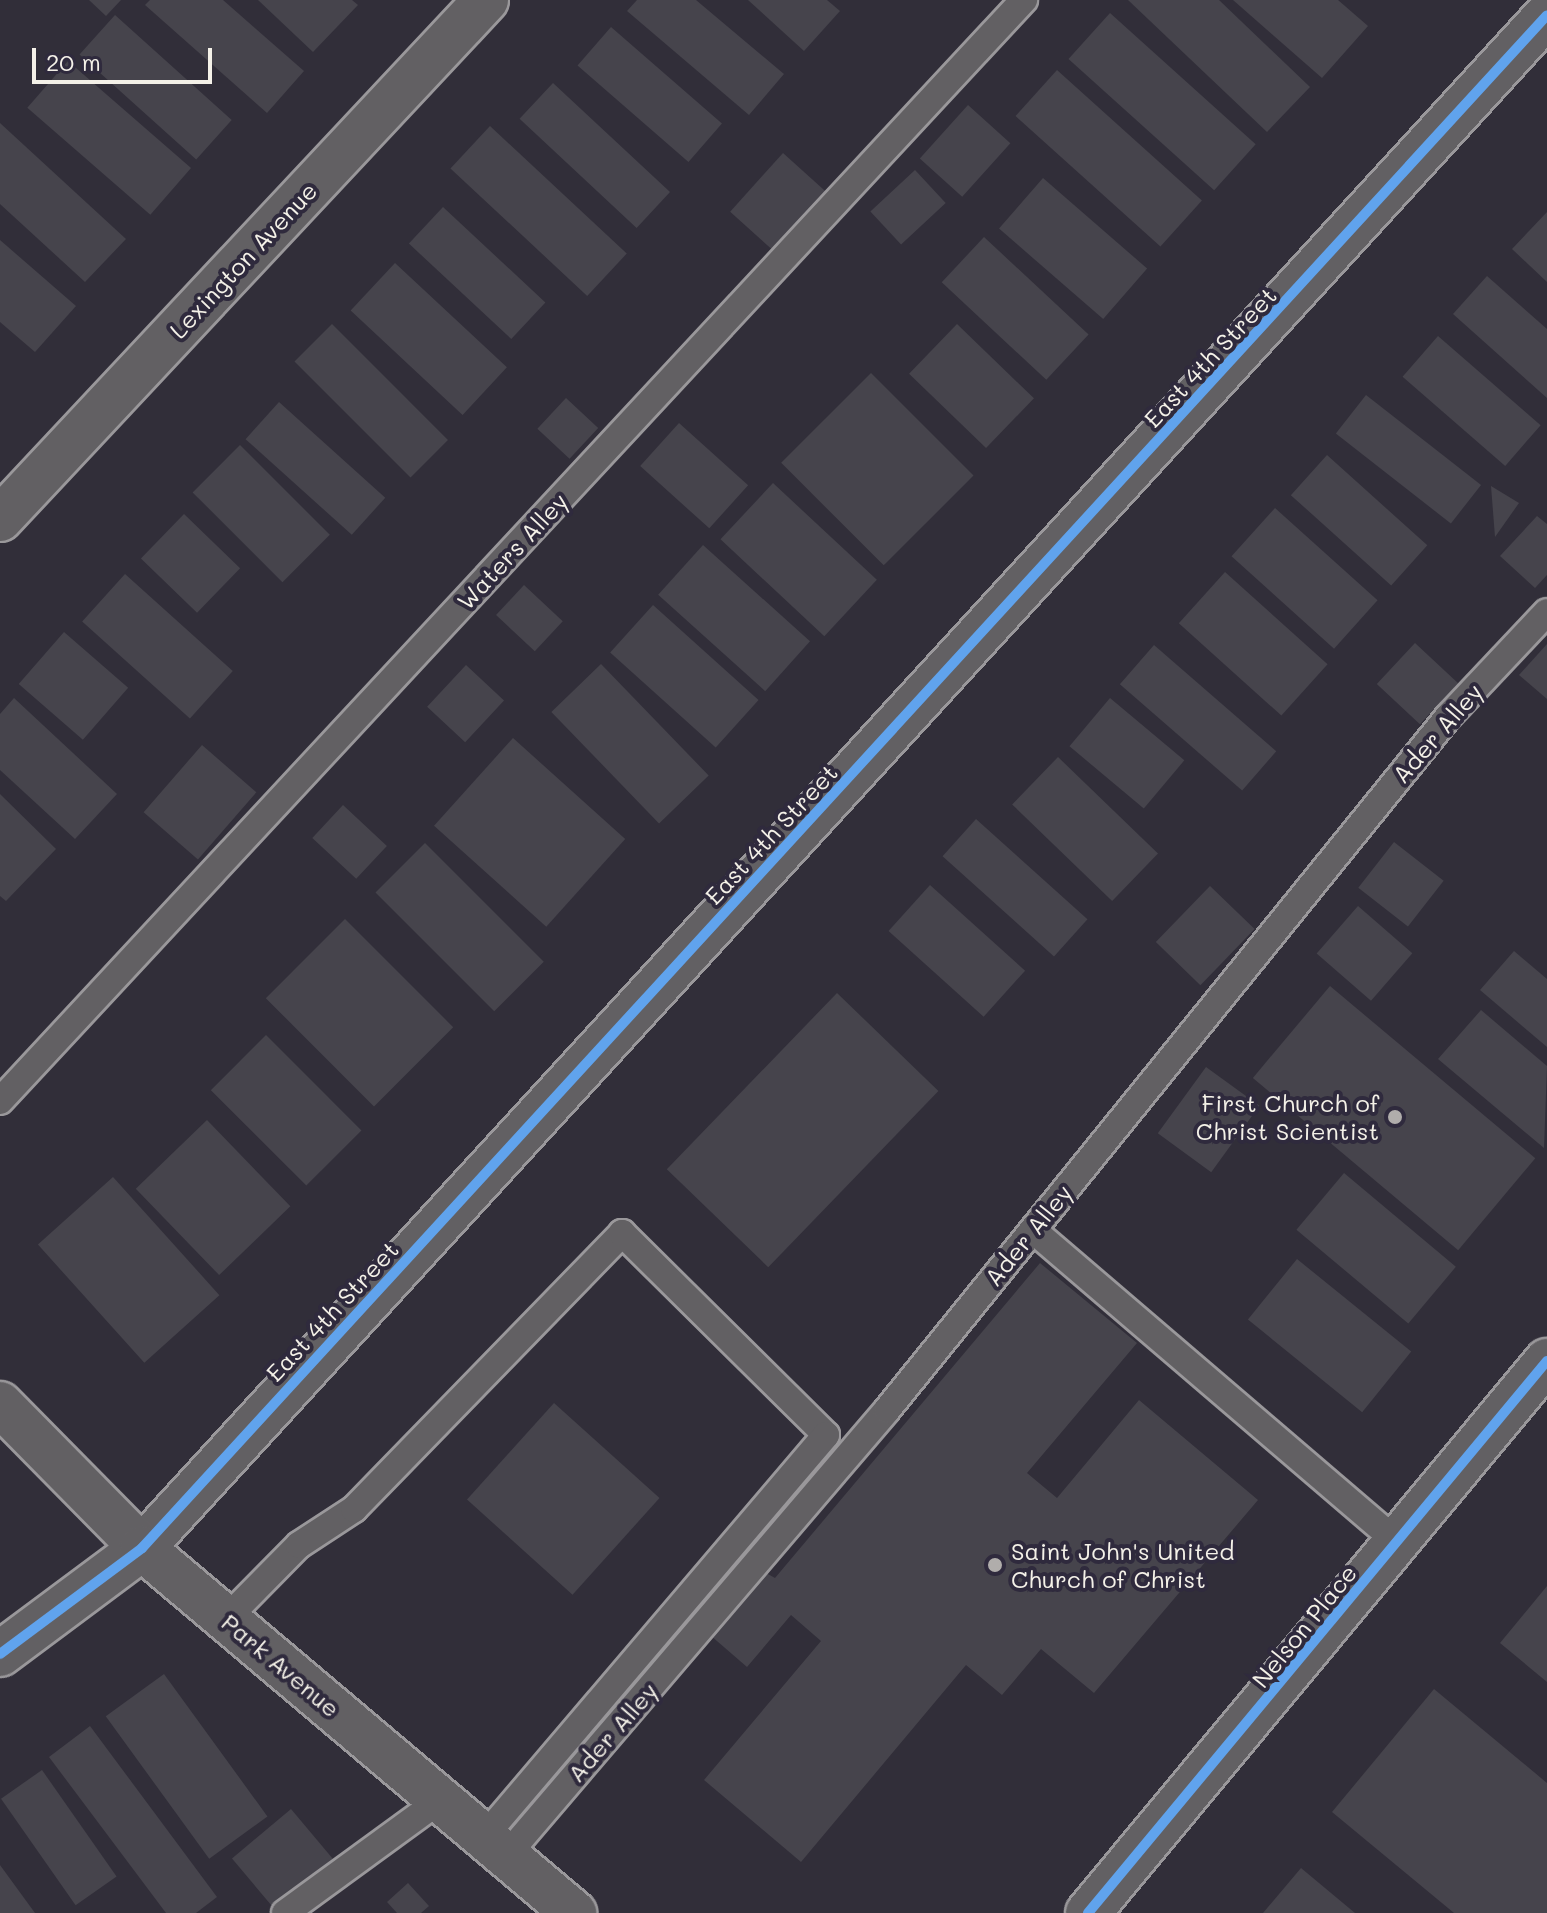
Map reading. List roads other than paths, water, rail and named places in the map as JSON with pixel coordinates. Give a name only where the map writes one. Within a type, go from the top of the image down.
[{"type":"street","name":"Lexington Avenue","points":[[0,519],[486,0]]},
{"type":"street","name":"East 4th Street","points":[[0,1654],[142,1548],[1547,15]]},
{"type":"street","name":"Nelson Place","points":[[1088,1913],[1547,1361]]},
{"type":"street","name":"Park Avenue","points":[[0,1404],[142,1548],[574,1913]]},
{"type":"lane","name":"Waters Alley","points":[[0,1101],[1024,0]]},
{"type":"lane","name":"Ader Alley","points":[[494,1847],[1033,1230],[1448,717],[1547,612]]},
{"type":"lane","points":[[1033,1230],[1398,1543]]},
{"type":"lane","points":[[226,1619],[299,1545],[354,1509],[622,1233],[826,1435],[494,1847]]},
{"type":"lane","points":[[285,1913],[440,1800]]},
{"type":"place","name":"First Church of Christ Scientist","points":[[1395,1117]]},
{"type":"place","name":"Saint John's United Church of Christ","points":[[995,1565]]}]
